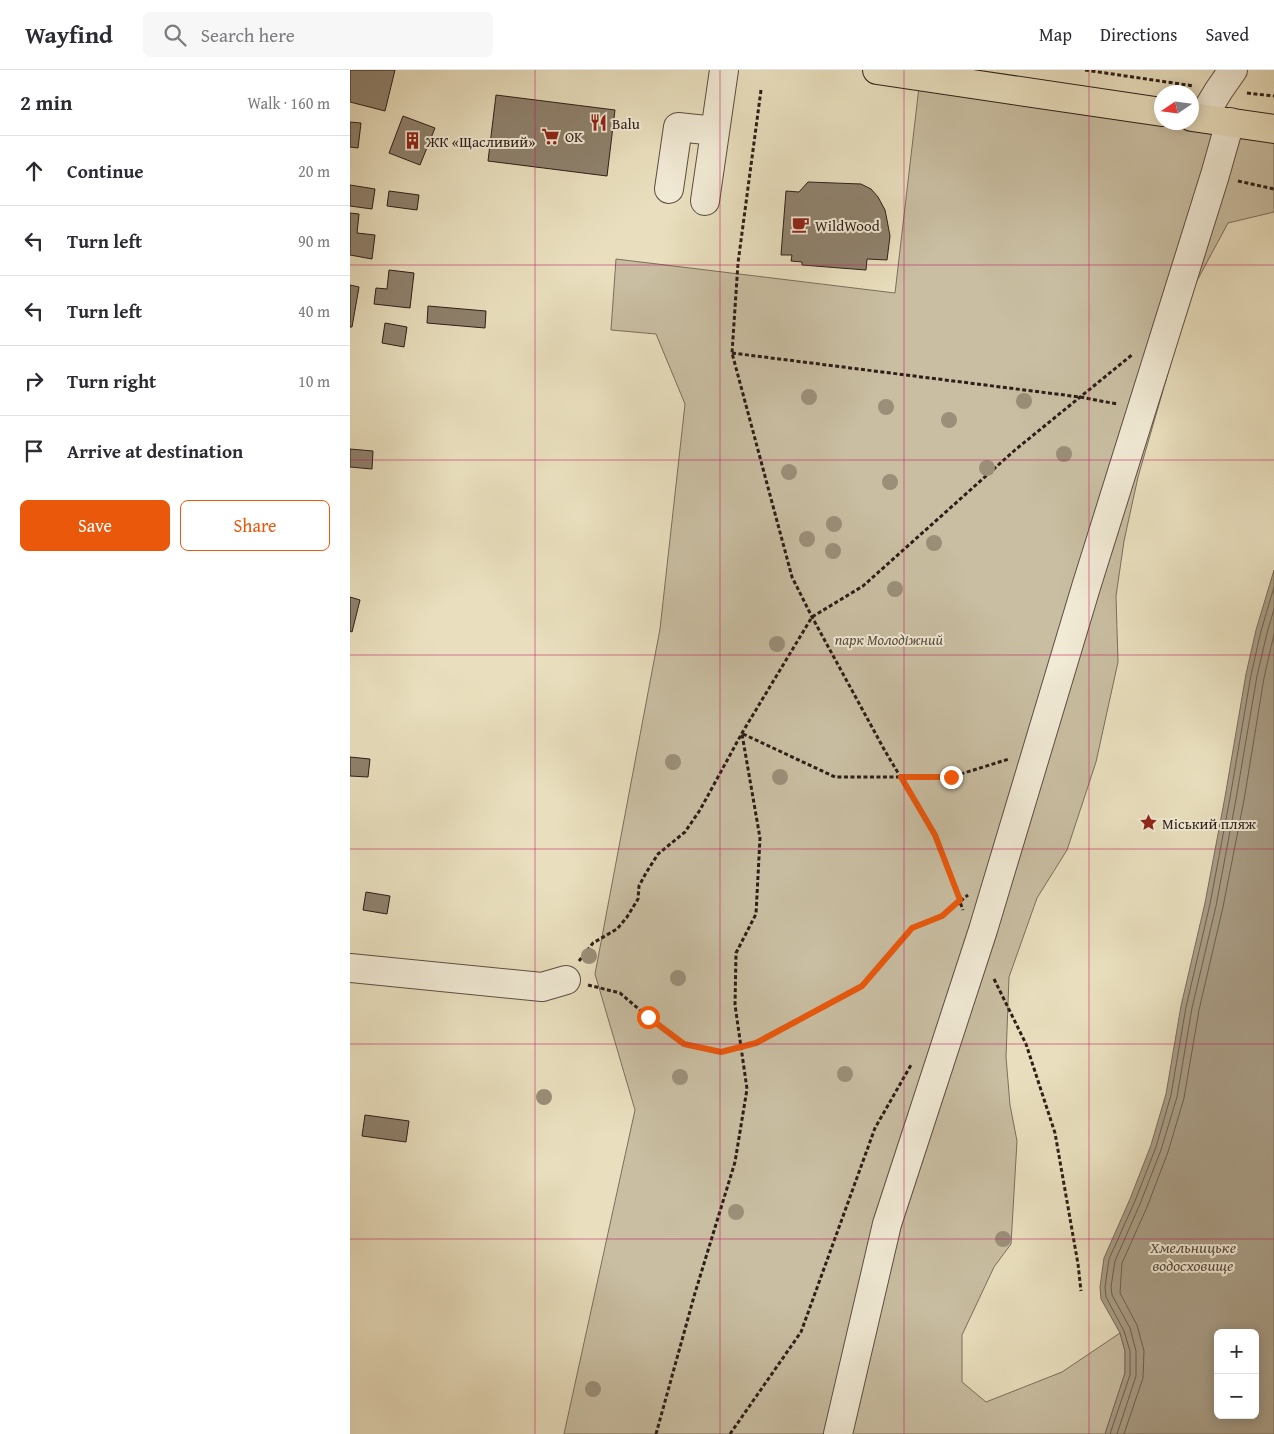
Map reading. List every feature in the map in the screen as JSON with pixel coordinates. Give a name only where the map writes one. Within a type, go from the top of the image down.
[{"type":"main road","points":[[877,70],[1154,111]]},
{"type":"main road","points":[[1199,117],[1274,129]]},
{"type":"street","points":[[705,201],[724,70]]},
{"type":"street","points":[[1199,114],[1226,80]]},
{"type":"street","points":[[838,1434],[887,1224],[978,947],[1086,587],[1230,122]]},
{"type":"street","points":[[669,189],[678,127],[715,131]]},
{"type":"street","points":[[350,968],[542,987],[566,980]]},
{"type":"path","points":[[1085,70],[1226,80],[1274,96]]},
{"type":"path","points":[[761,90],[738,263],[732,353],[792,577],[812,617],[935,835],[963,910]]},
{"type":"path","points":[[1240,181],[1274,189]]},
{"type":"path","points":[[1001,872],[960,900],[942,916],[912,928],[862,986],[756,1043],[721,1052],[684,1044],[620,993],[566,980],[593,944],[617,929],[628,917],[638,900],[639,886],[646,873],[658,854],[685,832],[700,810],[742,733],[812,617],[863,586],[1015,450],[1139,349]]},
{"type":"path","points":[[732,353],[1080,397],[1142,409]]},
{"type":"path","points":[[742,733],[835,777],[951,777],[1037,751]]},
{"type":"path","points":[[656,1434],[695,1293],[735,1162],[747,1089],[735,1005],[736,953],[756,914],[760,838],[742,733]]},
{"type":"path","points":[[978,947],[1026,1044],[1055,1133],[1081,1291]]},
{"type":"path","points":[[730,1434],[801,1332],[875,1128],[914,1059]]},
{"type":"green space","name":"парк Молодіжний","points":[[919,87],[1154,121],[1154,130],[1199,130],[1199,128],[1274,139],[1274,212],[1228,223],[1192,290],[1138,477],[1124,541],[1116,596],[1118,662],[1096,762],[1067,850],[1037,898],[1009,977],[1006,1057],[1010,1105],[1017,1141],[1011,1244],[994,1267],[962,1335],[962,1382],[986,1402],[1062,1372],[1120,1333],[1125,1351],[1125,1373],[1105,1434],[564,1434],[635,1110],[595,974],[660,629],[685,404],[656,334],[611,330],[616,259],[895,293]]},
{"type":"water","name":"Хмельницьке водосховище","points":[[1274,570],[1274,1434],[1105,1434],[1125,1373],[1125,1351],[1120,1333],[1101,1299],[1100,1287],[1104,1258],[1151,1145],[1166,1094],[1181,1006],[1205,903],[1246,674],[1256,630]]},
{"type":"building","points":[[350,70],[395,70],[385,111],[350,102]]},
{"type":"building","points":[[496,95],[615,110],[607,176],[488,161]]},
{"type":"building","name":"ЖК «Щасливий»","points":[[403,116],[435,128],[420,165],[389,153]]},
{"type":"building","points":[[350,122],[361,123],[358,148],[350,147]]},
{"type":"building","points":[[808,182],[861,184],[871,189],[885,210],[890,236],[887,260],[867,259],[866,270],[802,265],[802,262],[791,261],[792,255],[781,255],[786,191],[799,192]]},
{"type":"building","points":[[350,185],[375,189],[372,209],[350,206]]},
{"type":"building","points":[[389,191],[419,195],[417,210],[387,206]]},
{"type":"building","points":[[350,213],[359,214],[357,233],[375,235],[372,259],[350,255]]},
{"type":"building","points":[[389,270],[414,273],[410,308],[374,304],[376,288],[387,289]]},
{"type":"building","points":[[350,285],[359,287],[352,327],[350,327]]},
{"type":"building","points":[[428,306],[486,311],[485,328],[427,323]]},
{"type":"building","points":[[385,323],[407,327],[404,347],[382,343]]},
{"type":"building","points":[[350,449],[373,451],[372,469],[350,467]]},
{"type":"building","points":[[350,597],[360,600],[352,632],[350,631]]},
{"type":"building","points":[[350,757],[370,759],[368,777],[350,776]]},
{"type":"building","points":[[366,892],[390,896],[387,914],[363,910]]},
{"type":"building","points":[[365,1115],[409,1121],[406,1142],[362,1136]]},
{"type":"place","name":"Balu","points":[[598,123]]},
{"type":"place","name":"OK","points":[[551,136]]},
{"type":"place","name":"ЖК «Щасливий»","points":[[412,141]]},
{"type":"place","name":"WildWood","points":[[801,225]]},
{"type":"place","name":"Міський пляж","points":[[1148,823]]},
{"type":"route","points":[[648,1017],[684,1044],[721,1052],[756,1043],[862,986],[912,928],[942,916],[960,900],[935,835],[901,777],[951,777]]}]
